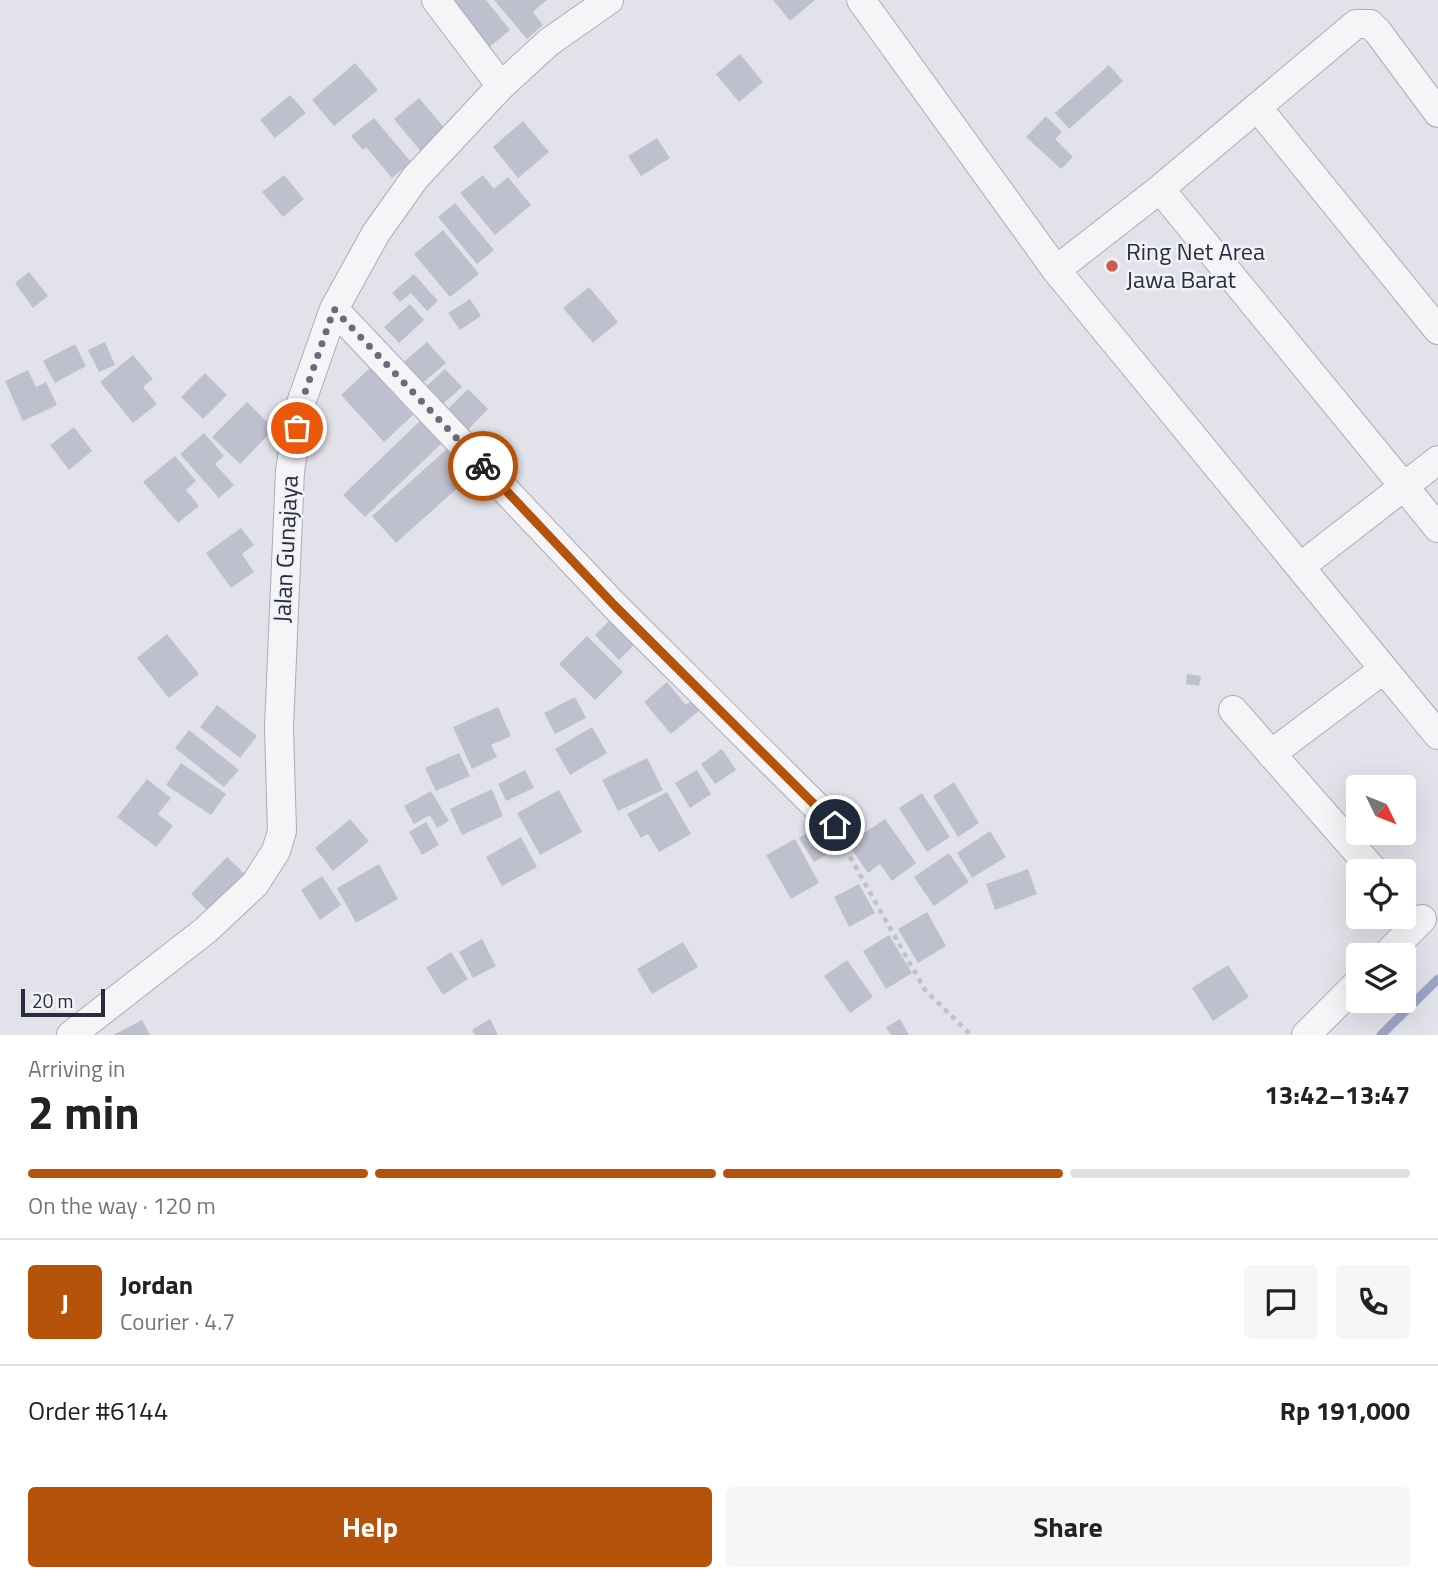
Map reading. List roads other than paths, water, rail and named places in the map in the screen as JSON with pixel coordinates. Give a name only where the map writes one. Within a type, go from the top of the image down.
[{"type":"street","points":[[436,0],[501,86]]},
{"type":"street","name":"Jalan Gunajaya","points":[[71,1035],[206,930],[255,884],[276,851],[282,831],[279,727],[290,471],[300,407],[334,309],[376,233],[415,178],[501,86],[549,42],[609,0]]},
{"type":"street","points":[[861,0],[1056,270],[1438,735]]},
{"type":"street","points":[[1056,270],[1160,188],[1356,24],[1370,24],[1378,32],[1438,113]]},
{"type":"street","points":[[1257,107],[1438,330]]},
{"type":"street","points":[[1160,188],[1438,528]]},
{"type":"street","points":[[334,309],[614,605],[835,825]]},
{"type":"street","points":[[1300,567],[1438,460]]},
{"type":"street","points":[[1271,754],[1383,670]]},
{"type":"street","points":[[1233,710],[1364,859]]},
{"type":"street","points":[[1396,943],[1421,912]]},
{"type":"street","points":[[1306,1035],[1346,995]]},
{"type":"waterway","points":[[1381,1035],[1438,979]]},
{"type":"place","name":"Ring Net Area Jawa Barat","points":[[1112,266]]}]
